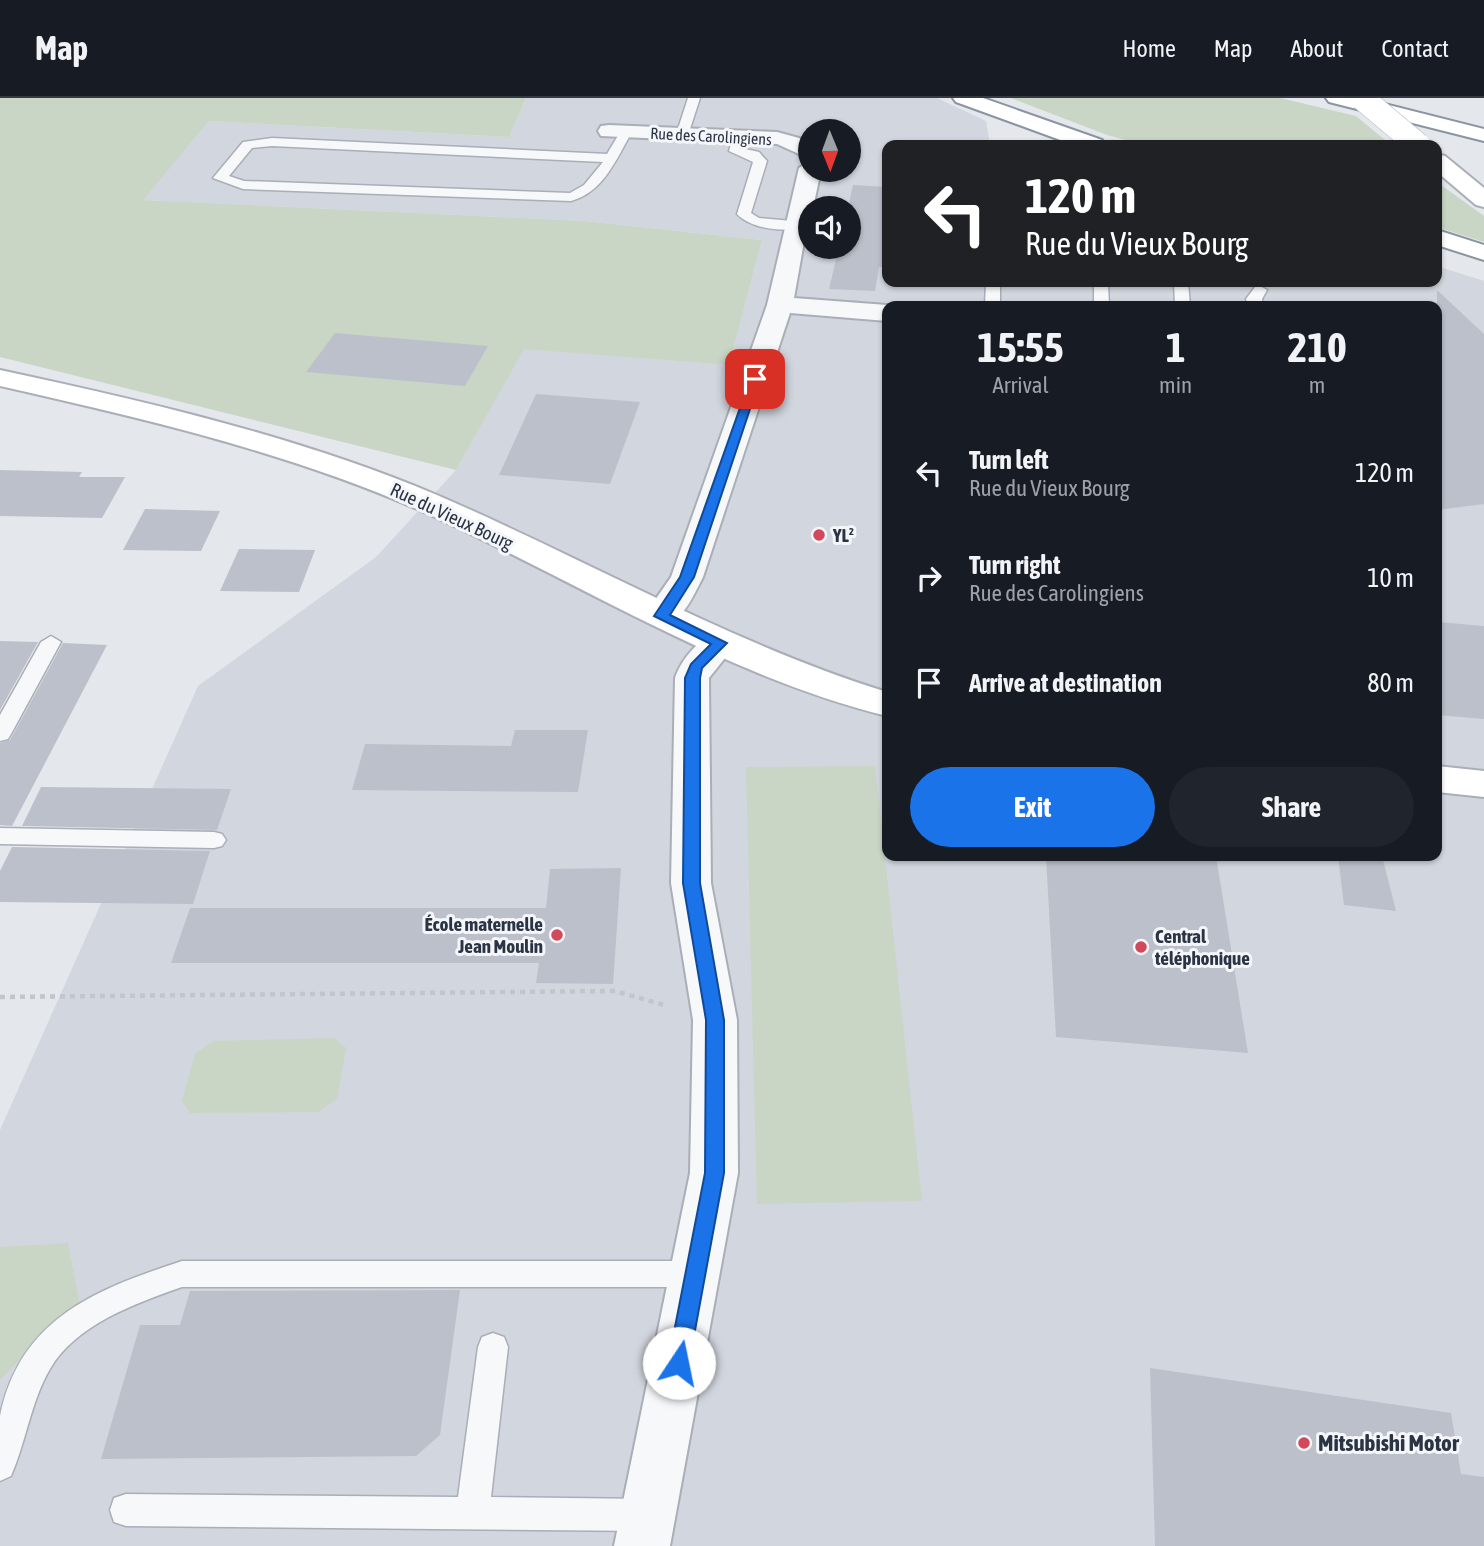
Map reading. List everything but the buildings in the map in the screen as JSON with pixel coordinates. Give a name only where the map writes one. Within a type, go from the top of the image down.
[{"type":"main road","points":[[963,98],[1080,140]]},
{"type":"main road","points":[[1336,98],[1484,135]]},
{"type":"main road","points":[[1362,98],[1412,140]]},
{"type":"main road","points":[[1401,98],[1484,117]]},
{"type":"main road","points":[[1442,165],[1484,200]]},
{"type":"main road","points":[[1442,239],[1484,253]]},
{"type":"main road","name":"Rue du Vieux Bourg","points":[[3,381],[125,405],[288,449],[358,474],[429,503],[720,643],[882,702]]},
{"type":"main road","points":[[1442,780],[1484,784]]},
{"type":"street","name":"Rue des Carolingiens","points":[[617,132],[777,138],[798,143]]},
{"type":"street","points":[[661,616],[674,601],[687,577],[780,305],[798,225]]},
{"type":"street","points":[[780,305],[882,313]]},
{"type":"street","points":[[645,1531],[715,1173],[715,1020],[691,883],[692,678],[696,667],[720,643]]},
{"type":"lane","points":[[682,135],[694,98]]},
{"type":"lane","points":[[609,158],[258,143],[248,145],[219,178],[243,185],[571,197],[589,191],[609,158],[617,132]]},
{"type":"lane","points":[[739,137],[734,148],[736,151],[754,155],[760,160],[744,214],[756,222],[798,225]]},
{"type":"lane","points":[[1254,301],[1260,290]]},
{"type":"lane","points":[[0,734],[51,642]]},
{"type":"lane","points":[[0,836],[214,840]]},
{"type":"lane","points":[[0,1465],[40,1356],[61,1335],[92,1312],[146,1286],[182,1275],[696,1274]]},
{"type":"lane","points":[[472,1515],[493,1348]]},
{"type":"lane","points":[[126,1510],[472,1515],[645,1531]]},
{"type":"path","points":[[0,997],[615,991],[715,1020]]},
{"type":"shaded area","points":[[526,98],[937,98],[986,121],[989,140],[882,140],[882,287],[1442,287],[1442,268],[1484,281],[1484,1546],[0,1546],[0,1130],[198,686],[376,557],[456,470],[524,348],[729,365],[762,240],[585,221],[142,200],[209,121],[509,137]]},
{"type":"green space","points":[[0,98],[526,98],[509,137],[209,121],[143,200],[585,221],[762,240],[729,365],[524,349],[456,470],[0,357]]},
{"type":"green space","points":[[1011,98],[1280,98],[1356,116],[1385,140],[1126,140]]},
{"type":"green space","points":[[1442,186],[1484,216],[1484,242],[1442,229]]},
{"type":"green space","points":[[875,766],[882,831],[882,861],[885,861],[922,1201],[757,1204],[746,767]]},
{"type":"green space","points":[[334,1038],[346,1048],[337,1099],[318,1112],[190,1113],[182,1101],[195,1054],[213,1041]]},
{"type":"green space","points":[[68,1243],[79,1301],[0,1380],[0,1247]]},
{"type":"place","name":"YL²","points":[[819,535]]},
{"type":"place","name":"École maternelle Jean Moulin","points":[[557,935]]},
{"type":"place","name":"Central téléphonique","points":[[1141,947]]},
{"type":"place","name":"Mitsubishi Motor","points":[[1304,1443]]},
{"type":"route","points":[[679,1363],[715,1173],[715,1020],[691,883],[692,678],[696,667],[720,643],[661,616],[674,601],[687,577],[755,379]]}]
